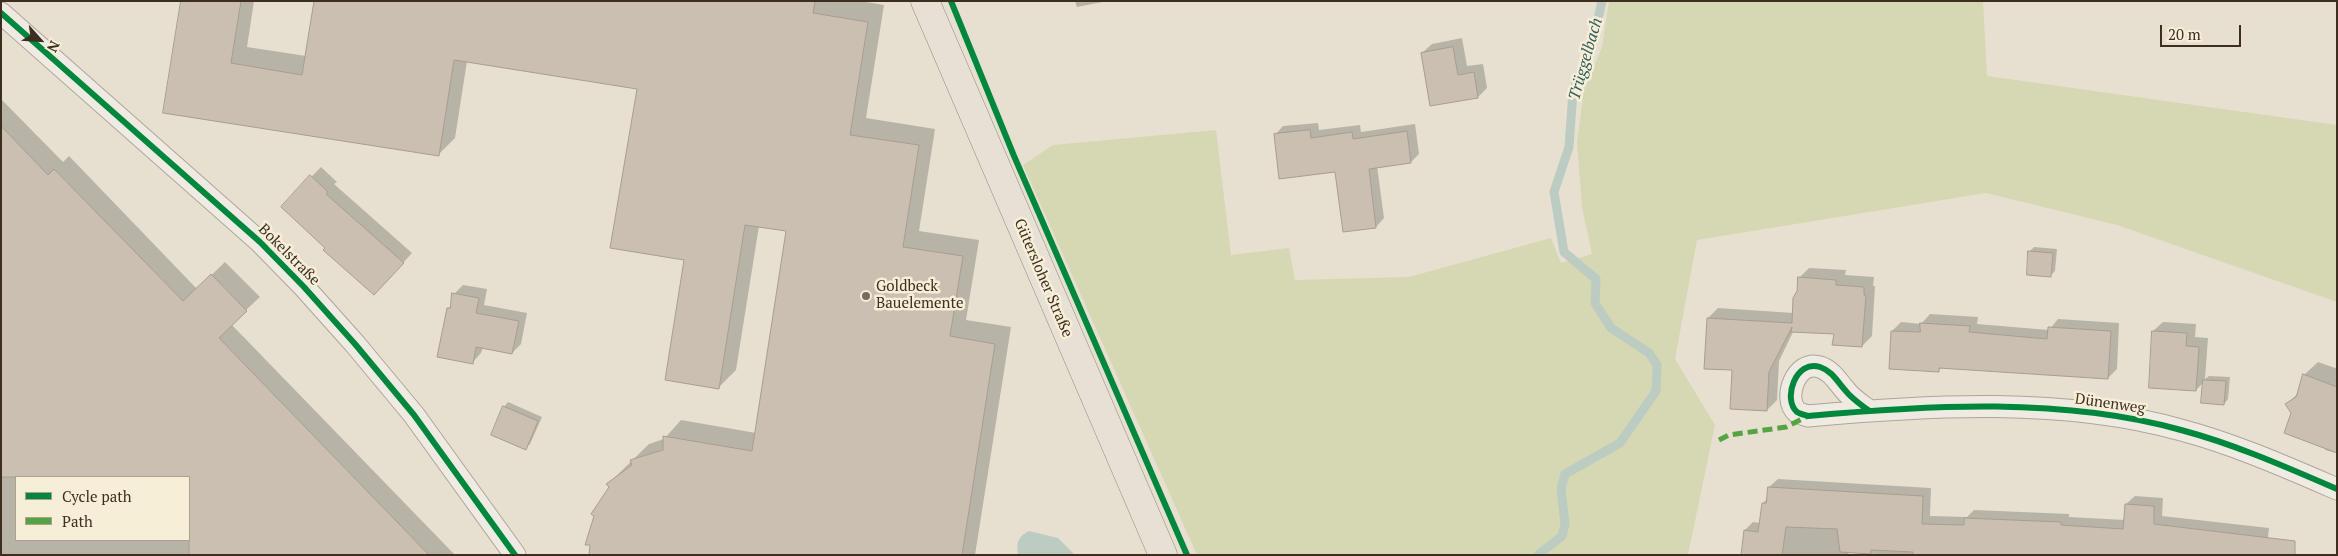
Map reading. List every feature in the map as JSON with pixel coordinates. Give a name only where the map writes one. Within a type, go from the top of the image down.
[{"type":"main road","name":"Gütersloher Straße","points":[[924,1],[1163,555]]},
{"type":"street","name":"Bokelstraße","points":[[1,13],[260,242],[304,287],[356,344],[414,415],[515,555]]},
{"type":"street","name":"Dünenweg","points":[[1868,410],[1928,407],[2036,409],[2109,416],[2181,430],[2278,464],[2337,489]]},
{"type":"green space","points":[[1609,1],[1983,1],[1987,76],[2337,125],[2337,302],[2117,225],[1986,193],[1697,240],[1675,359],[1715,425],[1688,555],[1197,555],[1023,165],[1053,145],[1216,130],[1231,255],[1289,248],[1295,280],[1409,277],[1551,238],[1561,263],[1592,254],[1582,207],[1577,143],[1584,90],[1602,47]]},
{"type":"shaded area","points":[[1029,531],[1058,538],[1075,555],[1018,555],[1017,547],[1019,540],[1022,535]]},
{"type":"building","name":"Goldbeck Bauelemente","points":[[181,1],[241,1],[231,63],[302,75],[314,1],[815,1],[813,13],[868,22],[850,135],[919,145],[903,247],[963,256],[950,336],[995,344],[962,555],[589,555],[590,545],[585,545],[594,516],[591,514],[609,487],[606,484],[632,465],[630,460],[663,450],[663,436],[752,451],[786,231],[745,225],[719,389],[665,380],[684,260],[610,248],[637,89],[454,60],[439,156],[163,113]]},
{"type":"building","points":[[1453,47],[1458,75],[1474,72],[1478,98],[1430,106],[1421,53]]},
{"type":"building","points":[[1,126],[48,175],[54,169],[183,301],[211,274],[247,311],[219,338],[429,555],[189,555],[190,476],[1,477]]},
{"type":"building","points":[[1310,130],[1311,138],[1352,132],[1353,139],[1407,131],[1411,163],[1369,169],[1376,228],[1343,232],[1335,172],[1279,179],[1274,134]]},
{"type":"building","points":[[310,175],[328,192],[326,194],[404,263],[374,295],[323,250],[325,248],[281,207]]},
{"type":"building","points":[[2028,251],[2053,253],[2051,277],[2027,275]]},
{"type":"building","points":[[1798,277],[1836,280],[1836,285],[1864,287],[1864,295],[1866,296],[1862,347],[1832,345],[1834,334],[1791,332],[1792,327],[1769,372],[1767,411],[1730,409],[1732,370],[1704,369],[1707,318],[1792,323],[1793,298],[1797,291]]},
{"type":"building","points":[[452,293],[479,298],[476,313],[519,321],[512,354],[476,347],[473,364],[437,357]]},
{"type":"building","points":[[1920,323],[1970,326],[1969,332],[2047,339],[2048,327],[2111,331],[2108,379],[1939,368],[1939,372],[1889,369],[1891,331],[1920,332]]},
{"type":"building","points":[[2152,331],[2187,333],[2186,346],[2199,347],[2196,391],[2149,388]]},
{"type":"building","points":[[2303,374],[2337,387],[2337,453],[2284,433],[2291,413],[2285,404],[2296,397]]},
{"type":"building","points":[[2203,380],[2226,381],[2224,405],[2201,403]]},
{"type":"building","points":[[503,406],[538,421],[526,450],[491,435]]},
{"type":"building","points":[[1768,487],[1923,496],[1922,524],[1964,525],[1964,518],[2061,522],[2061,525],[2123,529],[2125,504],[2154,506],[2154,524],[2295,541],[2295,555],[1913,555],[1913,552],[1871,550],[1871,554],[1840,552],[1837,529],[1786,527],[1782,555],[1741,555],[1744,530],[1758,532],[1762,503],[1766,503]]},
{"type":"waterway","name":"Trüggelbach","points":[[1538,555],[1562,536],[1565,524],[1561,489],[1565,474],[1620,443],[1656,391],[1657,365],[1649,353],[1611,328],[1595,303],[1596,279],[1564,252],[1554,192],[1569,147],[1573,91],[1593,41],[1602,1]]},
{"type":"marked path","points":[[1719,440],[1729,435],[1786,427],[1808,416]]},
{"type":"cycle path","points":[[951,1],[1014,156],[1187,555]]},
{"type":"cycle path","points":[[1,13],[260,242],[304,287],[355,344],[414,415],[515,555]]},
{"type":"cycle path","points":[[1868,410],[1850,396],[1831,374],[1820,367],[1812,366],[1804,369],[1798,374],[1791,390],[1793,406],[1797,412],[1808,416],[1900,409],[1996,406],[2090,412],[2136,419],[2221,442],[2260,456],[2337,489]]},
{"type":"place","name":"Goldbeck Bauelemente","points":[[866,296]]}]
